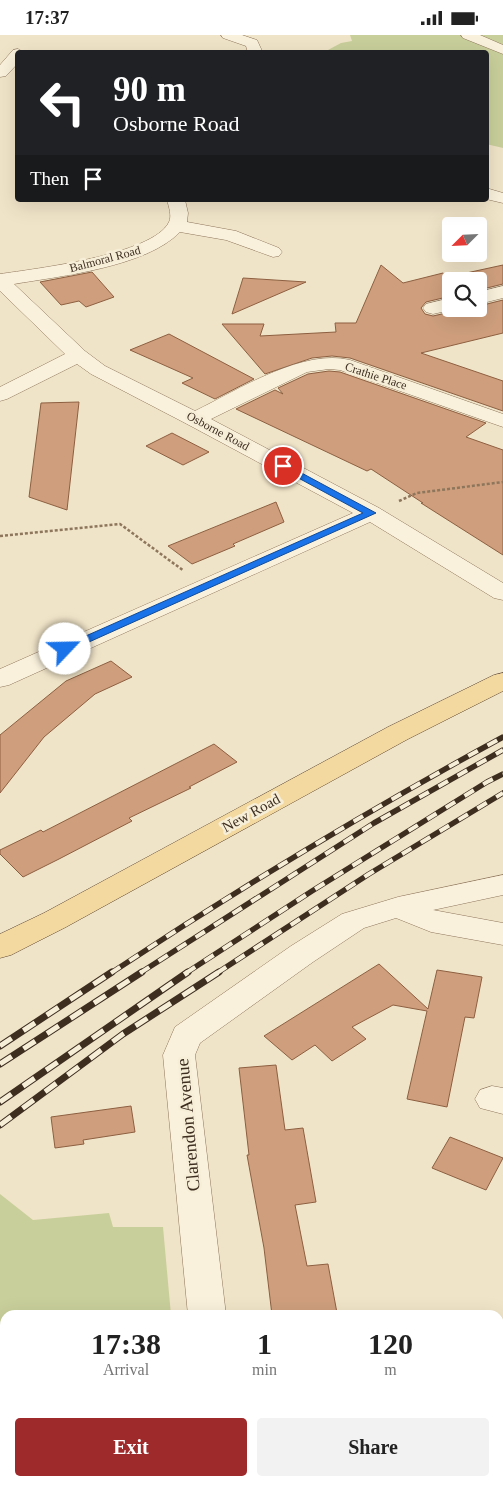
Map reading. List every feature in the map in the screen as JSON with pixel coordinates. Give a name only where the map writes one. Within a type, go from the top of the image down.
[{"type":"main road","name":"New Road","points":[[0,947],[64,915],[398,733],[503,681]]},
{"type":"street","points":[[231,35],[252,43],[255,50]]},
{"type":"street","points":[[468,35],[503,50]]},
{"type":"street","points":[[1,73],[15,56]]},
{"type":"street","points":[[1,73],[15,74]]},
{"type":"street","points":[[489,194],[503,198]]},
{"type":"street","points":[[177,202],[180,212],[176,226],[230,235],[273,252]]},
{"type":"street","name":"Balmoral Road","points":[[0,280],[61,270],[146,248],[163,238],[176,226]]},
{"type":"street","name":"Osborne Road","points":[[0,280],[78,355],[98,370],[195,419],[371,513],[503,593]]},
{"type":"street","points":[[487,296],[503,292]]},
{"type":"street","points":[[0,395],[78,355]]},
{"type":"street","name":"Crathie Place","points":[[195,419],[302,367],[329,363],[343,364],[503,421]]},
{"type":"street","points":[[0,679],[371,513]]},
{"type":"street","name":"Clarendon Avenue","points":[[206,1310],[179,1055],[186,1036],[302,954],[353,921],[398,907],[503,885]]},
{"type":"street","points":[[398,907],[431,921],[503,934]]},
{"type":"path","points":[[371,513],[417,493],[503,482]]},
{"type":"path","points":[[0,536],[120,524],[204,587]]},
{"type":"green space","points":[[350,35],[503,35],[503,148],[489,145],[489,50],[328,50],[341,43],[352,41]]},
{"type":"green space","points":[[0,1194],[33,1220],[109,1213],[113,1227],[163,1227],[171,1310],[0,1310]]},
{"type":"building","points":[[381,265],[403,283],[442,273],[442,298],[426,302],[421,308],[425,314],[433,316],[442,314],[442,317],[487,317],[487,304],[503,300],[503,333],[421,353],[503,381],[503,411],[350,358],[332,356],[312,358],[265,374],[222,324],[264,324],[260,336],[336,332],[335,323],[356,323]]},
{"type":"building","points":[[503,265],[503,284],[487,288],[487,272],[471,272]]},
{"type":"building","points":[[92,272],[114,297],[86,307],[79,301],[61,305],[40,282]]},
{"type":"building","points":[[243,278],[306,282],[232,314]]},
{"type":"building","points":[[169,334],[254,379],[215,399],[182,383],[193,378],[130,350]]},
{"type":"building","points":[[329,371],[340,372],[486,423],[466,437],[503,450],[503,555],[371,469],[367,471],[236,409],[275,390],[283,394],[278,388],[308,374]]},
{"type":"building","points":[[79,402],[67,510],[29,497],[41,403]]},
{"type":"building","points":[[172,433],[209,452],[183,465],[146,446]]},
{"type":"building","points":[[276,502],[284,522],[192,564],[168,546]]},
{"type":"building","points":[[111,661],[132,677],[95,694],[44,737],[0,793],[0,735],[66,681]]},
{"type":"building","points":[[214,744],[237,762],[189,787],[191,788],[129,818],[132,821],[59,859],[23,877],[0,854],[0,850],[41,830],[43,832]]},
{"type":"building","points":[[379,964],[428,1009],[437,970],[482,977],[474,1018],[465,1017],[447,1107],[407,1099],[427,1011],[393,1005],[352,1027],[366,1039],[332,1061],[315,1045],[292,1060],[264,1036]]},
{"type":"building","points":[[276,1065],[285,1130],[303,1128],[316,1202],[295,1205],[307,1266],[328,1264],[336,1310],[271,1310],[264,1248],[247,1155],[249,1155],[239,1068]]},
{"type":"building","points":[[131,1106],[135,1132],[83,1140],[84,1144],[55,1148],[51,1117]]},
{"type":"building","points":[[450,1137],[503,1158],[486,1190],[432,1168]]},
{"type":"railway","points":[[111,973],[304,851],[503,737]]},
{"type":"railway","points":[[140,973],[374,823],[503,750]]},
{"type":"railway","points":[[186,973],[312,891],[487,782],[503,774]]},
{"type":"railway","points":[[217,973],[369,874],[503,793]]},
{"type":"railway","points":[[0,1046],[112,972]]},
{"type":"railway","points":[[0,1064],[142,972]]},
{"type":"railway","points":[[0,1102],[188,972]]},
{"type":"railway","points":[[0,1125],[123,1034],[219,972]]},
{"type":"route","points":[[65,649],[371,513],[283,466]]}]
